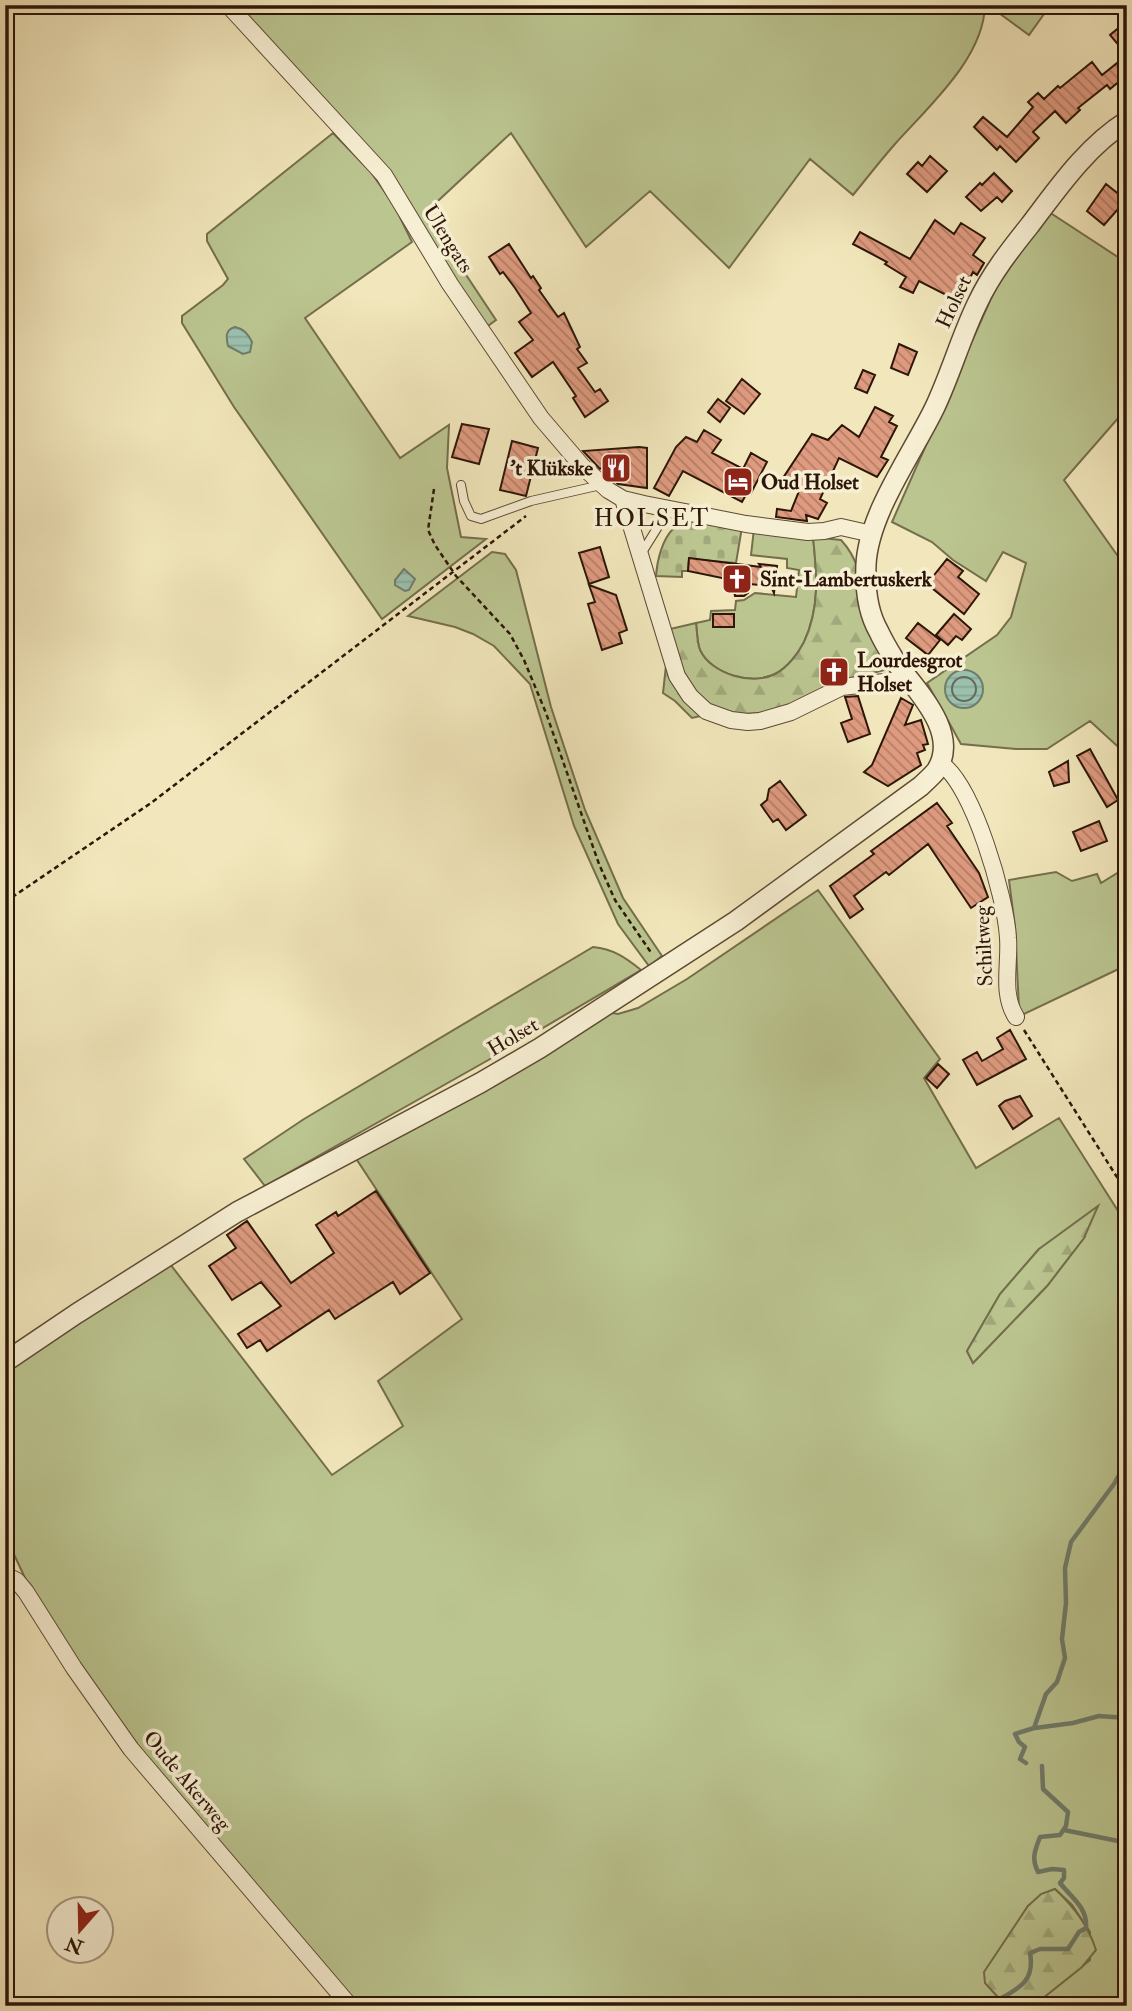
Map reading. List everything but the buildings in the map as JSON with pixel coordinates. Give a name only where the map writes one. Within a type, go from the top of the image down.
[{"type":"street","name":"Ulengats","points":[[228,5],[384,175],[450,284],[555,436],[601,485],[624,499]]},
{"type":"street","name":"Holset","points":[[5,1362],[67,1319],[237,1212],[480,1083],[540,1048],[789,883],[921,786],[936,772],[940,763],[942,741],[937,721],[877,630],[868,598],[867,549],[890,490],[935,407],[976,306],[995,270],[1063,183],[1103,138],[1127,121]]},
{"type":"street","points":[[872,534],[841,527],[824,531],[784,530],[624,499],[677,676],[698,705],[712,714],[731,720],[760,721],[791,712],[842,687],[909,679]]},
{"type":"street","name":"Schiltweg","points":[[940,763],[959,783],[993,866],[1006,912],[1008,1002],[1016,1017]]},
{"type":"street","name":"Oude Akerweg","points":[[7,1571],[26,1592],[74,1668],[131,1749],[350,2006]]},
{"type":"lane","points":[[461,485],[471,516],[481,519],[531,501],[601,485]]},
{"type":"lane","points":[[641,554],[669,509]]},
{"type":"path","points":[[434,489],[428,530],[435,545],[453,572],[510,634],[534,680],[577,807],[615,900],[663,968]]},
{"type":"path","points":[[5,902],[151,803],[550,497]]},
{"type":"path","points":[[1016,1017],[1127,1193]]},
{"type":"path","points":[[5,1529],[7,1571]]},
{"type":"green space","points":[[234,5],[985,5],[982,25],[965,63],[853,195],[810,159],[729,268],[650,191],[586,247],[511,133],[425,213],[496,320],[485,328],[396,195]]},
{"type":"green space","points":[[988,5],[1043,5],[1044,14],[1029,35]]},
{"type":"green space","points":[[333,133],[370,171],[394,205],[412,242],[305,318],[400,458],[449,425],[447,468],[461,537],[486,539],[382,619],[234,407],[182,323],[182,316],[228,279],[207,241],[207,234]]},
{"type":"green space","points":[[1049,212],[1127,263],[1127,408],[1064,480],[1127,569],[1127,755],[1090,721],[1047,749],[961,744],[927,683],[997,635],[1011,617],[1026,563],[1003,552],[986,581],[953,560],[932,542],[892,522],[996,287]]},
{"type":"green space","points":[[690,520],[742,527],[736,563],[689,559],[688,571],[682,571],[682,577],[656,576],[666,538],[676,527]]},
{"type":"green space","points":[[754,529],[813,537],[816,578],[813,616],[802,647],[792,660],[775,674],[755,679],[733,676],[713,666],[700,650],[696,623],[710,620],[711,611],[735,610],[736,601],[744,600],[755,593],[796,597],[799,570],[787,568],[787,559],[751,555]]},
{"type":"green space","points":[[813,537],[841,540],[850,551],[860,575],[873,640],[888,669],[849,679],[764,713],[740,714],[722,711],[692,718],[663,693],[670,629],[696,623],[699,647],[705,658],[713,666],[733,676],[755,679],[775,674],[792,660],[802,647],[813,616],[816,578]]},
{"type":"green space","points":[[492,552],[505,554],[516,570],[551,707],[585,810],[623,898],[662,956],[649,966],[618,924],[574,826],[530,684],[494,646],[473,634],[408,616]]},
{"type":"green space","points":[[1127,867],[1127,965],[1022,1015],[1019,1009],[1015,927],[1009,880],[1056,872],[1072,881],[1097,874],[1101,883]]},
{"type":"green space","points":[[818,890],[940,1059],[924,1078],[976,1168],[1059,1118],[1127,1225],[1127,2006],[1033,2006],[1090,1960],[1090,1932],[1072,1905],[1055,1889],[1028,1906],[1008,1937],[997,1999],[1006,2006],[352,2006],[148,1758],[83,1674],[31,1591],[5,1535],[5,1367],[167,1260],[332,1475],[403,1426],[378,1381],[462,1319],[355,1157],[601,1011],[618,1014],[638,1008],[687,979]],"holes":[[[1084,1238],[1047,1286],[973,1363],[967,1351],[1000,1294],[1039,1249]]]},
{"type":"green space","points":[[593,947],[618,954],[641,970],[499,1054],[265,1186],[244,1159],[304,1119]]},
{"type":"green space","points":[[1098,1206],[1084,1238],[1047,1286],[973,1363],[967,1351],[1000,1294],[1039,1249]]},
{"type":"green space","points":[[1055,1889],[1080,1917],[1096,1950],[1082,1967],[1033,2006],[1006,2006],[985,1983],[984,1972],[1028,1906],[1041,1894]]},
{"type":"water","points":[[235,327],[247,334],[252,342],[250,352],[243,354],[228,346],[227,334]]},
{"type":"water","points":[[404,569],[415,579],[409,590],[405,591],[395,585],[395,580]]},
{"type":"water","points":[[964,670],[978,675],[983,689],[978,703],[964,708],[950,703],[945,689],[950,675]]},
{"type":"waterway","points":[[1026,1763],[1020,1759],[1025,1747],[1015,1734],[1034,1728],[1046,1694],[1057,1682],[1065,1658],[1062,1639],[1066,1603],[1065,1568],[1071,1542],[1114,1484],[1127,1461]]},
{"type":"waterway","points":[[1035,1728],[1099,1716],[1127,1718]]},
{"type":"waterway","points":[[988,2006],[1014,1991],[1026,1980],[1031,1964],[1030,1953],[1040,1949],[1068,1949],[1079,1932],[1086,1928],[1082,1909],[1060,1883],[1064,1878],[1064,1870],[1038,1872],[1035,1863],[1035,1850],[1040,1837],[1060,1835],[1066,1826],[1068,1812],[1043,1789],[1042,1766]]},
{"type":"waterway","points":[[1064,1830],[1118,1841],[1127,1839]]},
{"type":"place","name":"'t Klükske","points":[[616,468]]},
{"type":"place","name":"Oud Holset","points":[[738,482]]},
{"type":"place","name":"Sint-Lambertuskerk","points":[[737,579]]},
{"type":"place","name":"Lourdesgrot Holset","points":[[834,672]]},
{"type":"district","name":"HOLSET","points":[[652,518]]}]
